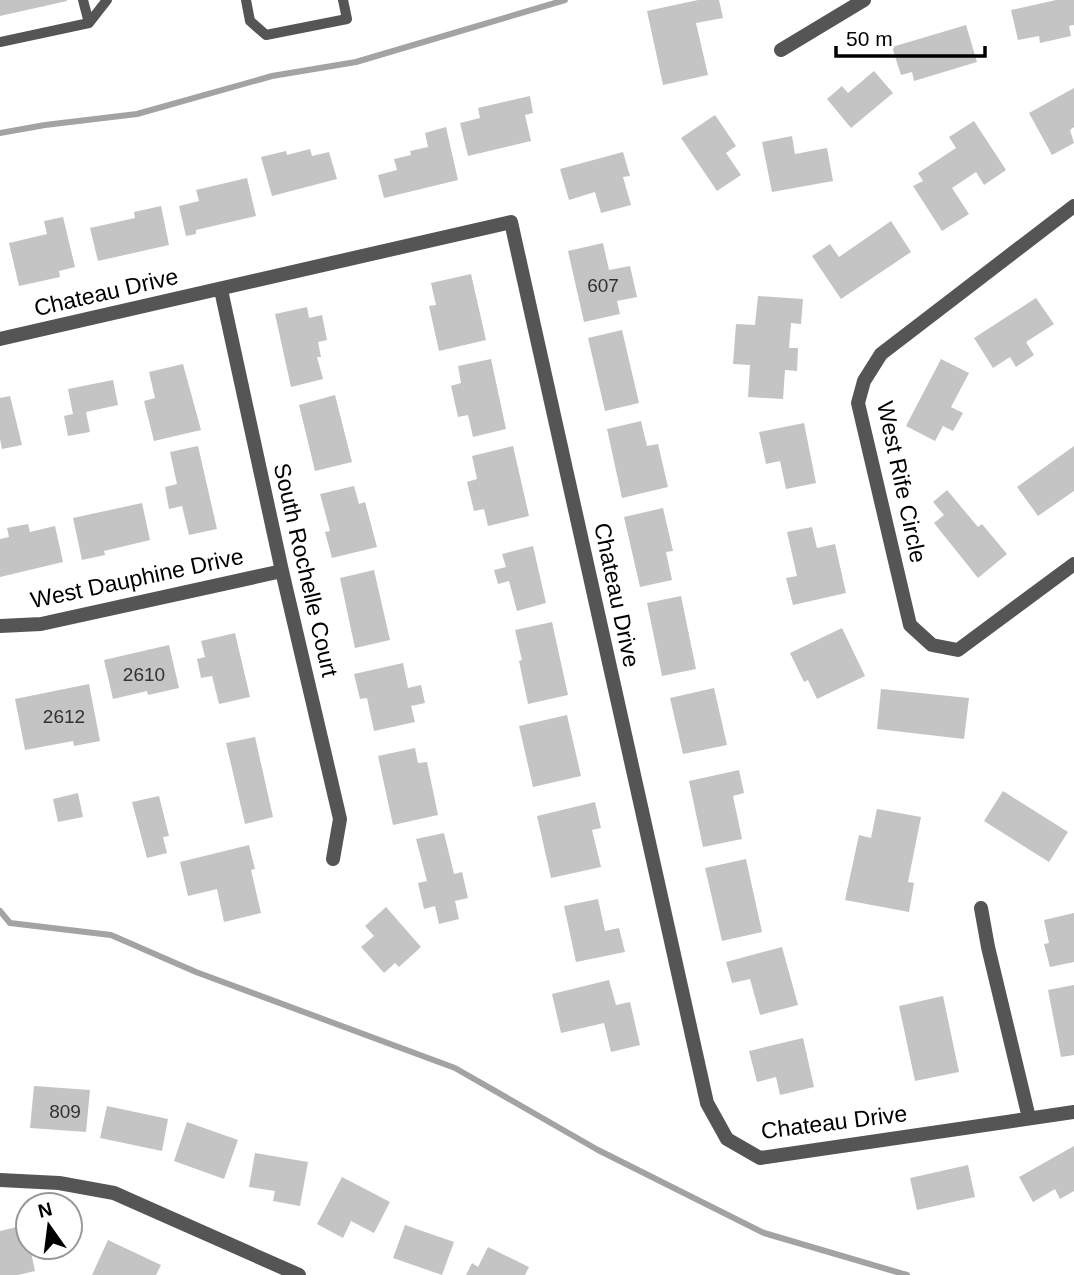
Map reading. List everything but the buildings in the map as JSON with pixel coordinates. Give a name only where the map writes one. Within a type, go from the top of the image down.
[{"type":"street","points":[[781,50],[864,0]]},
{"type":"street","name":"West Rife Circle","points":[[1074,206],[881,354],[864,381],[858,403],[910,625],[932,645],[958,650],[1074,564]]},
{"type":"street","name":"Chateau Drive","points":[[0,339],[512,222],[707,1103],[727,1139],[761,1158],[1074,1112]]},
{"type":"street","name":"South Rochelle Court","points":[[221,290],[282,571],[340,819],[333,859]]},
{"type":"street","name":"West Dauphine Drive","points":[[0,626],[41,624],[282,571]]},
{"type":"street","points":[[981,908],[1029,1118]]},
{"type":"street","points":[[0,1180],[59,1183],[114,1193],[299,1275]]},
{"type":"lane","points":[[83,0],[89,23]]},
{"type":"lane","points":[[0,42],[89,23],[107,0]]},
{"type":"lane","points":[[246,0],[250,21],[266,34],[347,19],[343,0]]},
{"type":"waterway","points":[[0,133],[137,114],[272,76],[356,62],[565,0]]},
{"type":"waterway","points":[[0,911],[10,923],[111,935],[196,972],[455,1068],[598,1150],[764,1233],[907,1275]]}]
